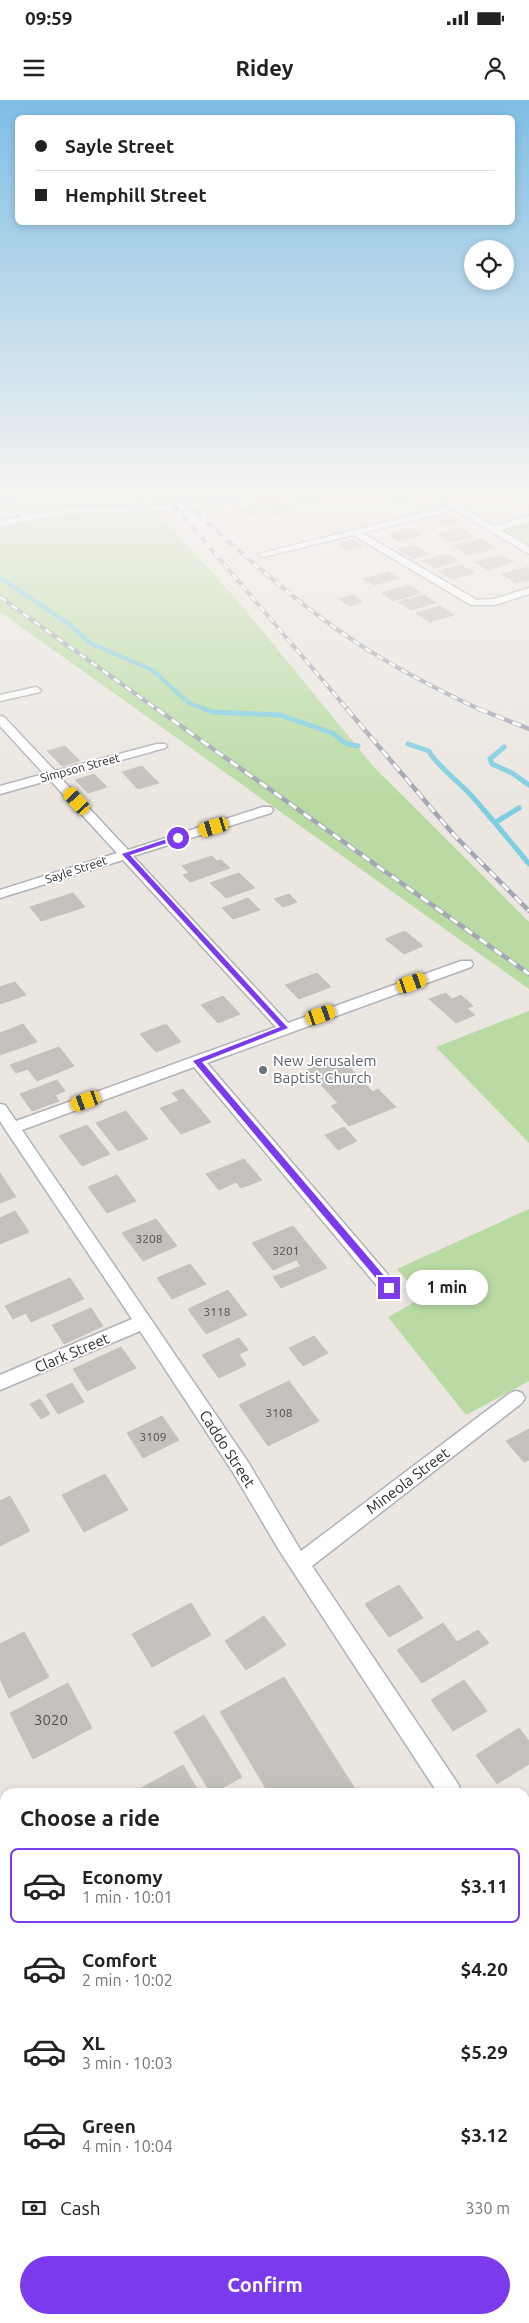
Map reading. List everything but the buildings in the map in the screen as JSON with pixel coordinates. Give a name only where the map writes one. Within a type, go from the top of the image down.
[{"type":"street","points":[[458,593],[475,603],[495,602],[524,593]]},
{"type":"street","points":[[0,698],[36,690]]},
{"type":"street","points":[[0,718],[285,1028]]},
{"type":"street","name":"Simpson Street","points":[[0,790],[161,746]]},
{"type":"street","name":"Sayle Street","points":[[0,894],[266,810]]},
{"type":"street","points":[[12,1128],[466,964]]},
{"type":"street","points":[[197,1061],[389,1288]]},
{"type":"street","name":"Caddo Street","points":[[0,1109],[241,1468],[268,1515],[447,1788]]},
{"type":"street","name":"Clark Street","points":[[0,1383],[143,1322]]},
{"type":"street","name":"Mineola Street","points":[[300,1564],[516,1398]]},
{"type":"green space","points":[[0,593],[230,593],[373,766],[529,922],[529,989],[0,612]]},
{"type":"green space","points":[[529,1011],[529,1143],[436,1047]]},
{"type":"green space","points":[[529,1209],[529,1381],[466,1415],[388,1317],[422,1298],[397,1269]]},
{"type":"waterway","points":[[22,593],[69,624],[90,643],[152,670],[189,703],[207,710]]},
{"type":"waterway","points":[[207,710],[213,712],[280,715],[332,733],[347,744],[358,746]]},
{"type":"waterway","points":[[408,744],[429,751],[441,767],[477,802],[529,864]]},
{"type":"waterway","points":[[504,747],[490,759],[492,764],[512,773],[529,785]]},
{"type":"waterway","points":[[496,822],[519,808]]},
{"type":"railway","points":[[248,593],[348,710]]},
{"type":"railway","points":[[290,593],[369,651],[479,709]]},
{"type":"railway","points":[[0,597],[158,710]]},
{"type":"railway","points":[[157,709],[529,974]]},
{"type":"railway","points":[[347,709],[454,835],[529,911]]},
{"type":"railway","points":[[479,709],[529,729]]},
{"type":"place","name":"New Jerusalem Baptist Church","points":[[263,1070]]},
{"type":"route","points":[[178,838],[126,854],[285,1028],[197,1061],[389,1288]]}]
